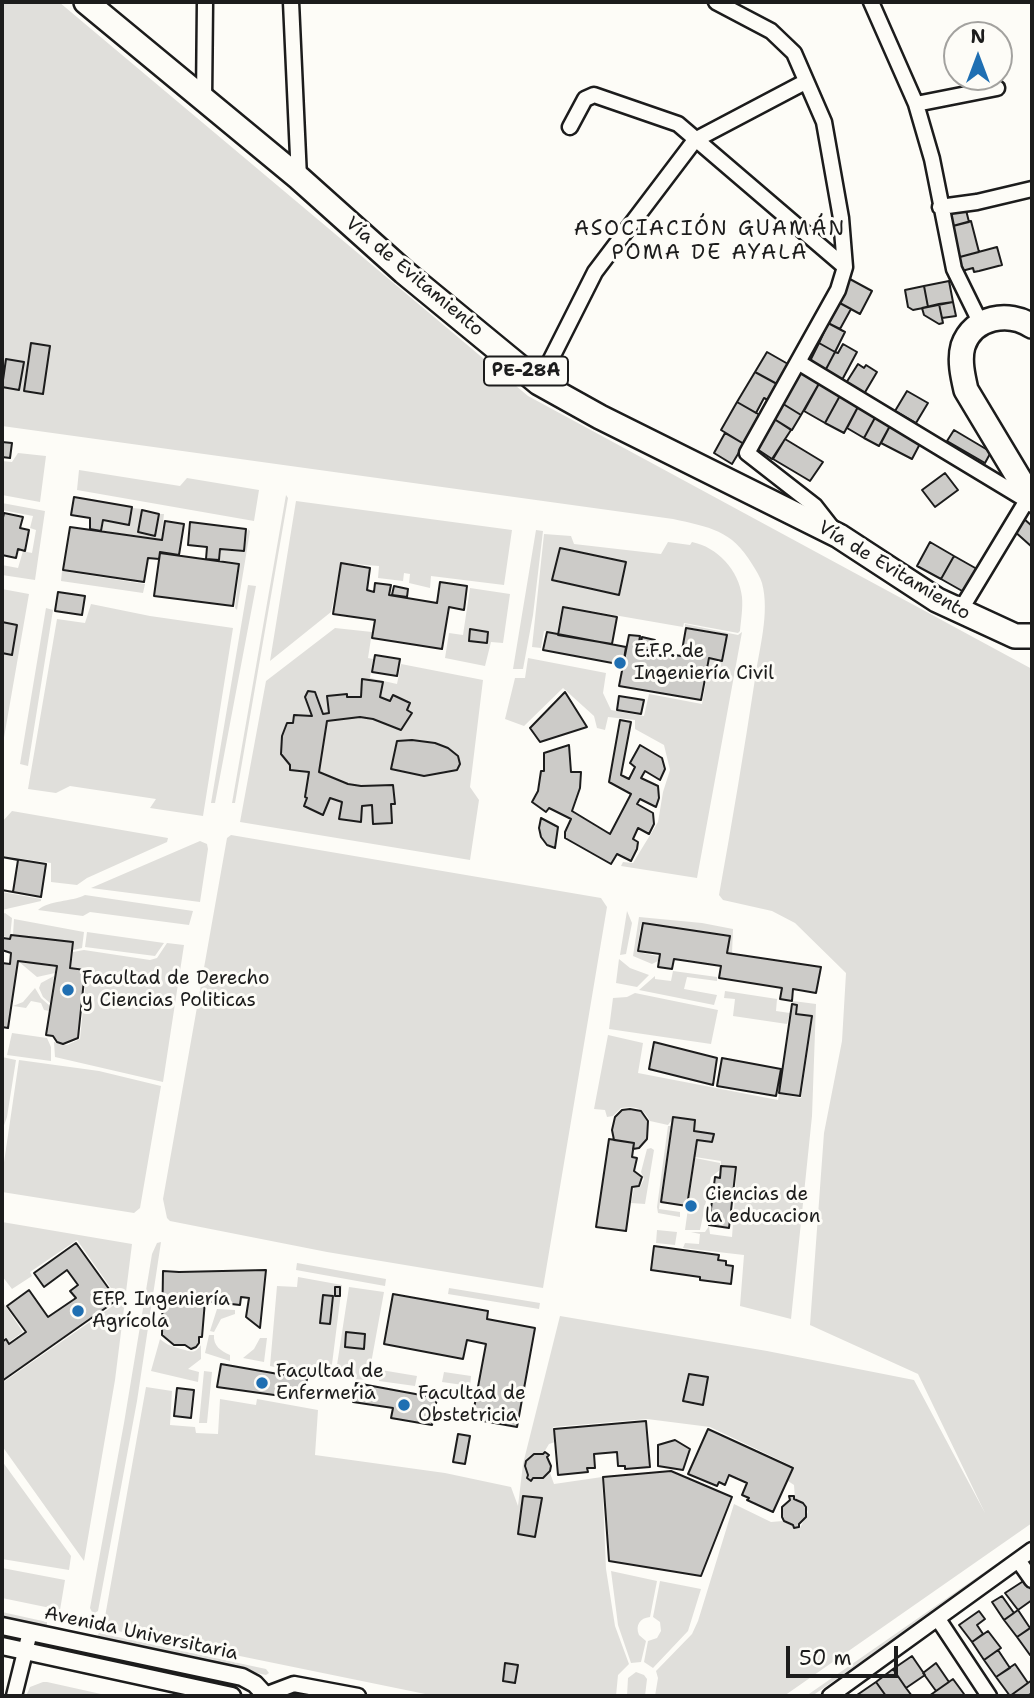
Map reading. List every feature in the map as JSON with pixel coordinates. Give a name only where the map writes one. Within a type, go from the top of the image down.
[{"type":"highway","name":"Vía de Evitamiento","points":[[86,2],[299,178],[404,272],[539,383],[600,417],[839,536],[937,600],[1015,636],[1032,636]]},
{"type":"highway","points":[[1031,501],[966,390],[961,371],[963,347],[971,333],[981,324],[1008,316],[1020,318],[1032,326]]},
{"type":"street","points":[[204,100],[205,2]]},
{"type":"street","points":[[291,2],[299,178]]},
{"type":"street","points":[[716,2],[771,31],[794,53],[824,122],[841,218],[845,267],[838,290],[747,453],[815,506],[839,536]]},
{"type":"street","points":[[875,3],[916,104],[932,159],[954,269],[981,324]]},
{"type":"street","points":[[539,383],[594,272],[695,140],[805,82]]},
{"type":"street","points":[[916,104],[982,91]]},
{"type":"street","points":[[570,127],[585,99],[594,96],[678,124],[845,267]]},
{"type":"street","points":[[940,207],[977,202],[1032,189]]},
{"type":"street","points":[[798,362],[1031,501],[960,611]]},
{"type":"street","points":[[830,1696],[1032,1550]]},
{"type":"street","points":[[1018,1560],[1032,1580]]},
{"type":"street","points":[[938,1619],[989,1696]]},
{"type":"street","name":"Avenida Universitaria","points":[[2,1626],[242,1677],[255,1684],[264,1696]]},
{"type":"street","points":[[14,1696],[30,1632]]},
{"type":"street","points":[[2,1646],[232,1696]]},
{"type":"street","points":[[264,1696],[294,1684],[358,1696]]},
{"type":"shaded area","points":[[2,2],[59,2],[528,396],[1032,669],[1032,1523],[784,1696],[655,1696],[658,1678],[656,1671],[692,1634],[698,1621],[734,1504],[771,1522],[783,1521],[794,1529],[800,1528],[808,1512],[804,1503],[795,1499],[794,1485],[788,1481],[794,1467],[710,1427],[647,1419],[553,1427],[555,1442],[549,1444],[543,1454],[530,1455],[524,1465],[526,1478],[531,1481],[543,1479],[550,1473],[554,1484],[602,1477],[606,1569],[615,1626],[629,1664],[618,1675],[616,1696],[435,1696],[103,1628],[146,1387],[172,1391],[170,1425],[195,1427],[196,1433],[218,1434],[220,1399],[256,1405],[257,1399],[318,1410],[315,1455],[445,1473],[511,1487],[518,1506],[523,1464],[560,1316],[767,1351],[914,1380],[985,1513],[918,1374],[810,1325],[824,1133],[842,1041],[846,973],[795,923],[772,911],[723,900],[719,895],[764,619],[762,583],[753,566],[728,537],[709,528],[673,519],[2,426]]},
{"type":"shaded area","points":[[18,453],[46,456],[40,502],[2,495],[2,461],[12,462]]},
{"type":"shaded area","points":[[79,470],[180,486],[187,478],[259,490],[254,521],[77,490]]},
{"type":"shaded area","points":[[286,495],[288,498],[235,803],[232,803]]},
{"type":"shaded area","points":[[296,501],[512,530],[504,585],[431,576],[430,588],[409,583],[410,574],[404,573],[403,581],[378,578],[379,566],[341,563],[331,612],[270,661]]},
{"type":"shaded area","points":[[2,503],[45,511],[35,580],[2,575],[2,565],[18,568],[23,551],[32,553],[36,530],[30,528],[33,516],[2,510]]},
{"type":"shaded area","points":[[133,508],[142,509],[137,533],[155,537],[160,514],[164,514],[161,539],[102,531],[104,521],[130,525]]},
{"type":"shaded area","points":[[248,529],[250,531],[237,610],[235,608],[240,563],[220,560],[221,550],[244,552]]},
{"type":"shaded area","points":[[536,530],[543,531],[533,615],[523,669],[513,669]]},
{"type":"shaded area","points":[[544,534],[571,536],[574,544],[661,554],[668,542],[690,545],[692,542],[710,549],[725,561],[740,587],[740,631],[738,633],[684,623],[683,627],[562,606],[557,633],[544,631],[541,648],[532,647]]},
{"type":"shaded area","points":[[62,571],[145,584],[143,593],[61,581]]},
{"type":"shaded area","points":[[248,585],[256,586],[215,803],[211,803]]},
{"type":"shaded area","points":[[470,588],[510,594],[503,643],[491,642],[485,666],[445,658],[449,633],[463,635]]},
{"type":"shaded area","points":[[2,589],[29,594],[2,749]]},
{"type":"shaded area","points":[[91,604],[233,628],[203,816],[150,808],[156,799],[70,786],[56,793],[28,789],[57,619],[85,623]]},
{"type":"shaded area","points":[[46,608],[53,610],[28,766],[20,764]]},
{"type":"shaded area","points":[[685,624],[738,635],[742,632],[697,878],[621,866],[623,862],[633,863],[658,822],[670,770],[664,745],[635,729],[635,720],[608,717],[605,730],[597,728],[594,716],[563,688],[524,726],[505,719],[515,678],[525,678],[528,658],[606,673],[603,693],[611,710],[644,716],[649,694],[702,704],[710,659],[723,661],[727,634],[685,627]]},
{"type":"shaded area","points":[[335,628],[372,632],[368,658],[373,659],[370,678],[397,684],[401,664],[483,680],[470,787],[479,800],[470,860],[240,822],[266,681]]},
{"type":"shaded area","points":[[12,811],[168,838],[167,842],[77,885],[51,882],[51,863],[2,856],[2,822]]},
{"type":"shaded area","points":[[231,835],[601,898],[607,907],[543,1288],[327,1252],[170,1221],[167,1218],[163,1199],[227,838]]},
{"type":"shaded area","points":[[200,841],[207,844],[208,849],[200,902],[91,888]]},
{"type":"shaded area","points":[[2,892],[41,899],[41,901],[2,910]]},
{"type":"shaded area","points":[[85,895],[193,911],[189,925],[90,912],[83,916],[38,910],[48,904]]},
{"type":"shaded area","points":[[627,911],[632,923],[626,954],[620,955]]},
{"type":"shaded area","points":[[2,914],[12,918],[10,938],[3,936],[2,942]]},
{"type":"shaded area","points":[[639,917],[733,929],[732,954],[728,953],[730,935],[641,923],[637,952],[658,956],[658,961],[652,964],[633,956]]},
{"type":"shaded area","points":[[14,919],[84,932],[82,948],[73,950],[74,942],[13,935]]},
{"type":"shaded area","points":[[87,932],[164,943],[155,956],[85,947]]},
{"type":"shaded area","points":[[167,943],[184,945],[163,1082],[55,1057],[54,1042],[67,1045],[80,1039],[87,969],[71,967],[73,952],[84,950],[150,960],[157,958]]},
{"type":"shaded area","points":[[619,959],[630,968],[649,975],[637,987],[616,983]]},
{"type":"shaded area","points":[[18,961],[56,967],[55,973],[37,977]]},
{"type":"shaded area","points":[[673,971],[717,977],[717,981],[687,977],[684,989],[717,995],[714,1005],[639,990],[655,976],[655,979],[671,981]]},
{"type":"shaded area","points":[[54,976],[50,1003],[39,988],[41,983]]},
{"type":"shaded area","points":[[35,988],[50,1006],[49,1011],[44,1010],[41,1003],[31,1001],[26,1008],[13,1006],[23,1002]]},
{"type":"shaded area","points":[[725,991],[777,999],[776,1011],[790,1013],[787,1024],[733,1016],[735,999],[724,998]]},
{"type":"shaded area","points":[[635,993],[718,1010],[711,1044],[609,1029],[613,998],[627,997]]},
{"type":"shaded area","points":[[792,1003],[816,1004],[812,1116],[791,1319],[740,1306],[744,1255],[683,1248],[685,1243],[699,1244],[700,1234],[691,1232],[705,1232],[709,1226],[710,1234],[732,1237],[737,1167],[721,1165],[721,1161],[695,1157],[697,1141],[713,1143],[714,1134],[694,1131],[695,1119],[674,1117],[668,1125],[650,1121],[641,1110],[634,1108],[621,1108],[613,1116],[607,1117],[605,1110],[594,1109],[608,1035],[643,1043],[638,1073],[778,1100],[779,1094],[801,1098],[813,1016],[797,1013],[798,1004]]},
{"type":"shaded area","points":[[12,1033],[47,1038],[51,1047],[51,1061],[7,1055]]},
{"type":"shaded area","points":[[2,1057],[16,1060],[7,1117],[2,1131]]},
{"type":"shaded area","points":[[19,1060],[99,1071],[161,1086],[140,1208],[134,1213],[2,1192]]},
{"type":"shaded area","points":[[668,1126],[671,1126],[659,1209],[680,1212],[680,1217],[658,1213],[657,1207]]},
{"type":"shaded area","points":[[647,1149],[654,1150],[645,1204],[631,1203],[634,1188],[640,1187],[644,1179],[641,1172]]},
{"type":"shaded area","points":[[695,1158],[720,1163],[720,1170],[711,1177],[700,1230],[685,1230]]},
{"type":"shaded area","points":[[2,1222],[132,1244],[115,1380],[84,1561],[2,1446],[2,1383],[120,1301],[77,1240],[30,1272],[32,1276],[12,1289],[2,1276]]},
{"type":"shaded area","points":[[657,1230],[677,1232],[675,1245],[656,1243]]},
{"type":"shaded area","points":[[161,1242],[137,1401],[98,1611],[93,1614],[90,1608],[152,1254],[157,1243]]},
{"type":"shaded area","points":[[297,1263],[386,1279],[385,1286],[296,1270]]},
{"type":"shaded area","points":[[298,1277],[342,1285],[330,1380],[270,1366],[277,1286],[297,1287]]},
{"type":"shaded area","points":[[349,1287],[384,1292],[368,1380],[335,1378]]},
{"type":"shaded area","points":[[449,1288],[540,1303],[539,1309],[448,1294]]},
{"type":"shaded area","points":[[2,1301],[23,1332],[9,1342],[6,1338],[2,1340]]},
{"type":"shaded area","points":[[217,1309],[235,1310],[235,1314],[221,1319],[214,1332],[210,1331]]},
{"type":"shaded area","points":[[209,1335],[214,1335],[216,1345],[230,1355],[230,1361],[205,1353]]},
{"type":"shaded area","points":[[260,1338],[267,1338],[264,1362],[243,1358],[254,1349]]},
{"type":"shaded area","points":[[160,1339],[170,1346],[190,1351],[201,1345],[201,1359],[188,1369],[199,1372],[198,1382],[151,1371]]},
{"type":"shaded area","points":[[381,1370],[417,1376],[415,1386],[379,1381]]},
{"type":"shaded area","points":[[204,1371],[212,1372],[207,1423],[199,1423]]},
{"type":"shaded area","points":[[444,1372],[471,1376],[470,1386],[442,1382]]},
{"type":"shaded area","points":[[2,1461],[71,1556],[69,1570],[2,1559]]},
{"type":"shaded area","points":[[1032,1539],[1032,1543],[812,1696],[806,1696]]},
{"type":"shaded area","points":[[2,1568],[65,1580],[60,1610],[2,1598]]},
{"type":"shaded area","points":[[611,1571],[657,1581],[650,1617],[638,1625],[639,1635],[646,1641],[641,1662],[631,1663],[618,1625]]},
{"type":"shaded area","points":[[660,1581],[701,1589],[688,1631],[653,1668],[644,1662],[648,1641],[657,1638],[661,1631],[660,1622],[653,1617]]},
{"type":"shaded area","points":[[2,1612],[47,1622],[47,1626],[45,1628],[2,1618]]},
{"type":"shaded area","points":[[99,1633],[266,1669],[269,1673],[266,1675],[99,1639]]},
{"type":"shaded area","points":[[636,1672],[647,1679],[645,1696],[627,1696],[628,1678]]},
{"type":"shaded area","points":[[43,1682],[110,1696],[26,1696],[30,1687]]},
{"type":"building","points":[[965,206],[969,222],[949,227],[946,211]]},
{"type":"building","points":[[971,221],[979,252],[956,258],[949,227]]},
{"type":"building","points":[[997,247],[1002,265],[974,272],[973,268],[958,272],[956,258]]},
{"type":"building","points":[[848,278],[872,291],[860,314],[838,302]]},
{"type":"building","points":[[949,281],[953,302],[928,307],[924,286]]},
{"type":"building","points":[[924,286],[928,307],[913,310],[908,307],[905,290]]},
{"type":"building","points":[[838,302],[851,309],[840,329],[828,323]]},
{"type":"building","points":[[953,302],[956,316],[942,318],[939,304]]},
{"type":"building","points":[[939,304],[943,323],[939,324],[924,315],[922,308]]},
{"type":"building","points":[[828,323],[845,332],[835,352],[819,343]]},
{"type":"building","points":[[31,343],[50,346],[43,394],[24,391]]},
{"type":"building","points":[[819,343],[835,352],[825,371],[813,364],[811,359]]},
{"type":"building","points":[[843,344],[857,352],[842,380],[825,371],[835,352],[838,353]]},
{"type":"building","points":[[767,352],[788,364],[777,384],[755,372]]},
{"type":"building","points":[[6,359],[24,362],[19,390],[2,387]]},
{"type":"building","points":[[858,364],[864,368],[866,365],[877,372],[864,394],[846,383]]},
{"type":"building","points":[[800,367],[821,380],[801,415],[780,402]]},
{"type":"building","points":[[755,372],[777,384],[768,400],[764,398],[756,413],[737,402]]},
{"type":"building","points":[[821,380],[842,392],[825,423],[804,411]]},
{"type":"building","points":[[907,391],[928,403],[916,423],[895,411]]},
{"type":"building","points":[[842,392],[860,403],[844,433],[825,423]]},
{"type":"building","points":[[737,402],[760,415],[744,444],[721,430]]},
{"type":"building","points":[[780,402],[801,415],[792,430],[771,417]]},
{"type":"building","points":[[860,403],[877,414],[864,438],[847,428]]},
{"type":"building","points":[[877,414],[892,422],[879,446],[864,438]]},
{"type":"building","points":[[771,417],[791,430],[772,459],[754,447]]},
{"type":"building","points":[[892,422],[922,440],[912,459],[881,443]]},
{"type":"building","points":[[954,430],[991,452],[985,463],[947,441]]},
{"type":"building","points":[[725,433],[744,444],[732,464],[714,453]]},
{"type":"building","points":[[785,439],[823,462],[810,481],[773,459]]},
{"type":"building","points":[[2,442],[12,443],[10,458],[2,457]]},
{"type":"building","points":[[945,473],[958,490],[935,507],[922,490]]},
{"type":"building","points":[[74,497],[132,507],[129,525],[103,520],[101,531],[90,529],[90,518],[71,515]]},
{"type":"building","points":[[142,510],[159,514],[155,536],[138,532]]},
{"type":"building","points":[[4,513],[23,517],[20,528],[29,530],[25,551],[18,549],[16,558],[2,555]]},
{"type":"building","points":[[1023,518],[1032,526],[1032,547],[1013,530]]},
{"type":"building","points":[[165,521],[184,524],[179,555],[160,552],[159,559],[148,558],[144,582],[63,570],[70,527],[162,540]]},
{"type":"building","points":[[190,522],[246,529],[244,551],[220,549],[219,560],[206,559],[207,547],[188,545]]},
{"type":"building","points":[[930,542],[954,556],[941,579],[917,566]]},
{"type":"building","points":[[560,548],[626,562],[619,595],[552,580]]},
{"type":"building","points":[[160,553],[239,564],[233,606],[154,596]]},
{"type":"building","points":[[954,556],[977,569],[964,592],[941,579]]},
{"type":"building","points":[[341,563],[370,568],[367,590],[374,592],[375,583],[391,585],[389,595],[437,603],[440,582],[467,586],[464,610],[449,607],[442,649],[372,638],[375,620],[333,614]]},
{"type":"building","points":[[394,586],[408,589],[407,597],[392,595]]},
{"type":"building","points":[[58,592],[85,596],[82,615],[55,611]]},
{"type":"building","points":[[563,607],[617,617],[612,644],[558,635]]},
{"type":"building","points":[[2,622],[17,625],[12,655],[2,653]]},
{"type":"building","points":[[686,628],[727,635],[722,661],[709,658],[701,700],[619,686],[629,635],[640,636],[638,649],[681,656]]},
{"type":"building","points":[[470,629],[488,632],[487,643],[469,641]]},
{"type":"building","points":[[547,632],[626,647],[623,665],[543,650]]},
{"type":"building","points":[[642,637],[655,640],[653,651],[640,649]]},
{"type":"building","points":[[375,655],[400,659],[397,676],[372,672]]},
{"type":"building","points":[[362,679],[383,682],[380,697],[390,701],[393,695],[410,703],[407,710],[412,713],[401,730],[360,717],[327,721],[319,772],[348,784],[393,785],[395,804],[391,804],[392,823],[373,824],[372,805],[362,806],[361,822],[339,819],[342,802],[330,798],[323,815],[304,806],[309,772],[290,770],[290,765],[281,754],[282,736],[287,723],[293,723],[294,715],[312,716],[305,697],[308,691],[315,692],[323,714],[329,713],[327,696],[347,694],[347,697],[361,697]]},
{"type":"building","points":[[565,692],[587,727],[540,742],[530,728]]},
{"type":"building","points":[[619,696],[644,700],[641,714],[617,710]]},
{"type":"building","points":[[620,720],[631,722],[621,775],[629,779],[635,767],[630,763],[640,745],[662,758],[665,769],[660,780],[645,771],[641,778],[658,786],[659,798],[656,807],[640,799],[637,804],[653,813],[654,824],[649,834],[638,828],[633,839],[638,842],[637,849],[631,861],[617,854],[611,864],[565,838],[571,819],[549,808],[546,812],[532,802],[538,791],[541,771],[544,771],[544,753],[569,745],[571,772],[581,772],[580,788],[572,811],[610,834],[631,794],[609,782]]},
{"type":"building","points":[[412,740],[448,748],[458,756],[460,764],[457,770],[424,776],[391,769],[397,741]]},
{"type":"building","points":[[541,818],[558,827],[555,848],[547,845],[541,837]]},
{"type":"building","points":[[2,857],[46,864],[41,897],[2,890]]},
{"type":"building","points":[[2,857],[18,860],[13,892],[2,890]]},
{"type":"building","points":[[643,923],[730,936],[727,953],[821,967],[816,993],[793,989],[792,1001],[780,999],[782,988],[719,978],[721,966],[674,959],[672,969],[658,967],[660,954],[638,951]]},
{"type":"building","name":"Facultad de Derecho y Ciencias Politicas","points":[[11,935],[73,942],[70,968],[85,970],[78,1038],[63,1044],[57,1042],[53,1036],[46,1035],[57,966],[18,961],[8,1028],[2,1027],[2,963],[10,964],[11,953],[2,950],[3,938],[10,939]]},
{"type":"building","points":[[792,1004],[797,1005],[796,1014],[812,1016],[800,1096],[779,1093]]},
{"type":"building","points":[[654,1042],[717,1058],[713,1085],[649,1069]]},
{"type":"building","points":[[722,1058],[781,1069],[776,1096],[717,1086]]},
{"type":"building","points":[[622,1110],[641,1111],[648,1121],[647,1139],[639,1148],[633,1149],[634,1143],[614,1140],[612,1130],[615,1117]]},
{"type":"building","points":[[673,1117],[695,1120],[694,1131],[714,1134],[712,1142],[697,1140],[687,1206],[661,1202]]},
{"type":"building","points":[[609,1139],[634,1143],[632,1157],[637,1158],[634,1171],[642,1177],[639,1186],[632,1187],[626,1231],[596,1227]]},
{"type":"building","points":[[721,1166],[736,1167],[729,1228],[709,1225],[715,1177],[720,1178]]},
{"type":"building","name":"EFP. Ingeniería Agrícola","points":[[76,1243],[117,1300],[2,1381],[2,1342],[6,1339],[9,1344],[26,1332],[7,1306],[29,1290],[48,1317],[76,1298],[70,1291],[78,1285],[67,1270],[44,1287],[34,1273]]},
{"type":"building","points":[[654,1246],[719,1255],[718,1260],[733,1266],[731,1284],[651,1270]]},
{"type":"building","points":[[266,1270],[260,1328],[246,1317],[249,1298],[241,1297],[240,1305],[205,1301],[202,1337],[199,1337],[196,1347],[191,1349],[185,1345],[174,1345],[162,1335],[163,1271]]},
{"type":"building","points":[[335,1287],[340,1287],[340,1296],[335,1296]]},
{"type":"building","points":[[393,1294],[488,1311],[487,1319],[535,1328],[517,1427],[472,1419],[486,1344],[467,1340],[463,1359],[384,1344]]},
{"type":"building","points":[[323,1295],[333,1296],[330,1324],[320,1323]]},
{"type":"building","points":[[346,1332],[365,1334],[364,1349],[345,1347]]},
{"type":"building","name":"Facultad de Enfermeria","points":[[221,1364],[307,1379],[303,1399],[217,1387]]},
{"type":"building","points":[[689,1374],[708,1377],[703,1405],[683,1401]]},
{"type":"building","name":"Facultad de Obstetricia","points":[[356,1383],[437,1398],[432,1425],[391,1418],[393,1408],[353,1402]]},
{"type":"building","points":[[177,1388],[194,1390],[191,1418],[174,1416]]},
{"type":"building","points":[[646,1421],[650,1467],[625,1469],[625,1466],[618,1466],[617,1452],[594,1454],[595,1468],[587,1468],[588,1472],[558,1475],[554,1429]]},
{"type":"building","points":[[708,1429],[793,1468],[773,1512],[742,1495],[747,1483],[729,1475],[725,1485],[719,1482],[717,1486],[688,1474]]},
{"type":"building","points":[[458,1434],[470,1436],[465,1464],[453,1462]]},
{"type":"building","points":[[675,1440],[690,1449],[683,1470],[658,1466],[658,1445]]},
{"type":"building","points":[[545,1452],[549,1455],[547,1457],[550,1471],[543,1478],[533,1478],[531,1481],[527,1478],[526,1461],[534,1454]]},
{"type":"building","points":[[671,1471],[732,1497],[701,1576],[609,1561],[603,1477]]},
{"type":"building","points":[[523,1496],[542,1498],[535,1537],[518,1534]]},
{"type":"building","points":[[789,1496],[794,1496],[794,1499],[806,1507],[806,1517],[799,1527],[794,1528],[782,1517],[782,1507],[790,1500]]},
{"type":"building","points":[[1025,1580],[1032,1591],[1032,1600],[1018,1610],[1005,1593]]},
{"type":"building","points":[[1002,1596],[1014,1613],[1004,1620],[992,1602]]},
{"type":"building","points":[[1018,1610],[1030,1628],[1017,1637],[1004,1620]]},
{"type":"building","points":[[979,1611],[985,1619],[977,1625],[983,1634],[972,1642],[959,1625]]},
{"type":"building","points":[[1032,1627],[1032,1653],[1030,1655],[1017,1637]]},
{"type":"building","points":[[988,1631],[1001,1648],[984,1660],[972,1642]]},
{"type":"building","points":[[998,1650],[1010,1668],[996,1677],[984,1660]]},
{"type":"building","points":[[912,1656],[925,1675],[906,1688],[893,1669]]},
{"type":"building","points":[[505,1663],[518,1665],[515,1683],[503,1681]]},
{"type":"building","points":[[936,1663],[949,1682],[936,1691],[923,1673]]},
{"type":"building","points":[[1015,1664],[1028,1683],[1010,1696],[996,1677]]},
{"type":"building","points":[[893,1669],[912,1696],[886,1696],[876,1682]]},
{"type":"building","points":[[953,1679],[964,1694],[929,1696]]},
{"type":"building","points":[[1032,1680],[1032,1693],[1027,1696],[1010,1696]]},
{"type":"building","points":[[876,1682],[886,1696],[857,1695]]},
{"type":"place","name":"E.F.P. de Ingeniería Civil","points":[[620,663]]},
{"type":"place","name":"Facultad de Derecho y Ciencias Politicas","points":[[68,990]]},
{"type":"place","name":"Ciencias de la educacion","points":[[691,1206]]},
{"type":"place","name":"EFP. Ingeniería Agrícola","points":[[78,1311]]},
{"type":"place","name":"Facultad de Enfermeria","points":[[262,1383]]},
{"type":"place","name":"Facultad de Obstetricia","points":[[404,1405]]},
{"type":"district","name":"ASOCIACIÓN GUAMÁN POMA DE AYALA","points":[[710,242]]}]
